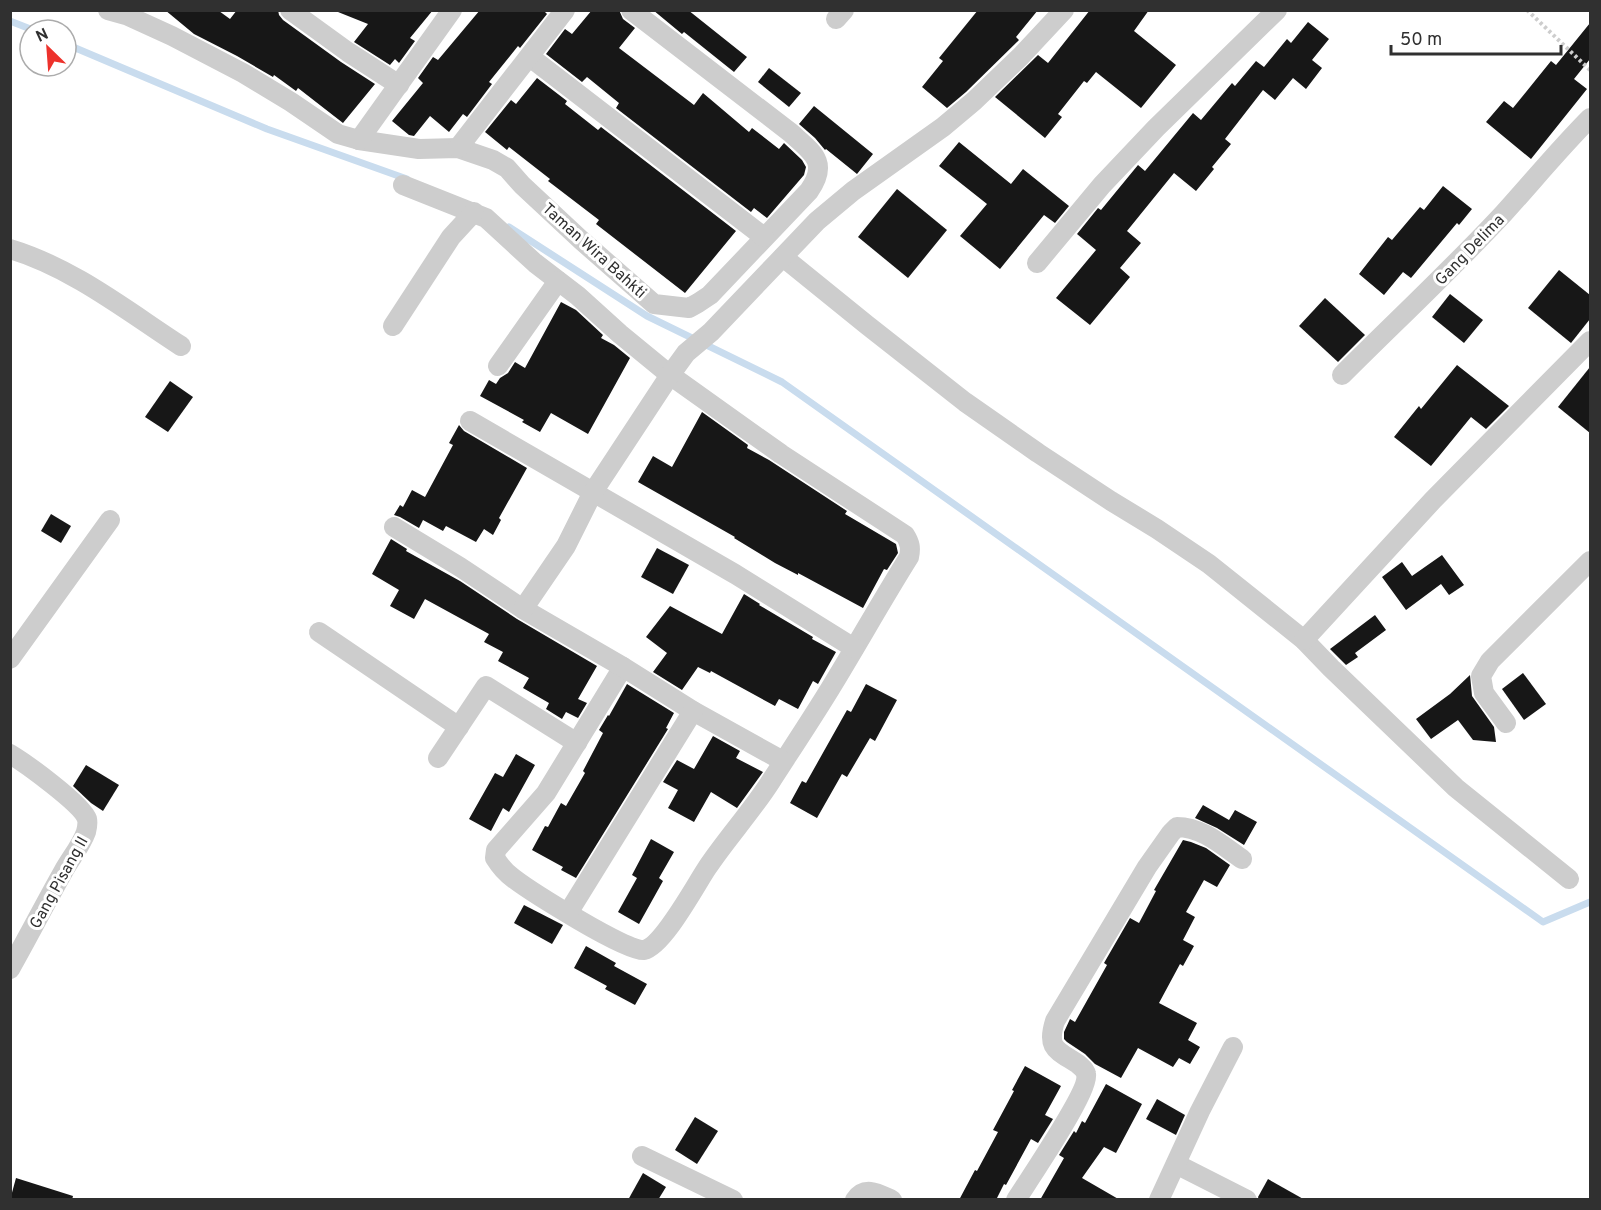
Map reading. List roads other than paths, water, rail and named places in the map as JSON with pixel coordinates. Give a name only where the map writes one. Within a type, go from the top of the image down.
[{"type":"street","name":"Taman Wira Bahkti","points":[[108,10],[126,15],[182,41],[243,73],[338,134],[359,140],[419,149],[458,148],[494,160],[507,168],[551,212],[654,304],[689,308],[710,295],[809,191],[817,180],[819,169],[816,159],[807,147],[791,133],[630,10]]},
{"type":"street","points":[[290,10],[399,85]]},
{"type":"street","points":[[458,148],[565,10]]},
{"type":"street","points":[[523,609],[566,546],[593,492],[686,354],[711,332],[817,221],[853,191],[925,140],[974,101],[1064,10]]},
{"type":"street","points":[[1037,263],[1102,185],[1156,128],[1277,10]]},
{"type":"street","points":[[359,140],[448,12]]},
{"type":"street","points":[[530,57],[764,237]]},
{"type":"street","name":"Gang Delima","points":[[1342,375],[1458,261],[1590,118]]},
{"type":"street","points":[[403,185],[486,218],[535,263],[578,296],[670,375],[781,454],[905,535],[908,540],[909,557],[771,781],[708,867],[675,919],[644,950],[635,949],[615,940],[568,913],[512,877],[495,858],[496,850],[546,793],[623,667]]},
{"type":"street","points":[[393,326],[451,237],[474,212]]},
{"type":"street","points":[[10,249],[35,258],[85,284],[181,346]]},
{"type":"street","points":[[783,257],[965,402],[1038,453],[1209,564],[1304,640],[1456,788],[1569,879]]},
{"type":"street","points":[[498,366],[558,281]]},
{"type":"street","points":[[1304,640],[1433,500],[1590,341]]},
{"type":"street","points":[[470,421],[735,574],[854,648]]},
{"type":"street","points":[[10,659],[110,520]]},
{"type":"street","points":[[394,527],[523,609],[693,711],[783,760]]},
{"type":"street","points":[[1506,723],[1484,693],[1481,676],[1490,661],[1590,561]]},
{"type":"street","points":[[319,632],[459,727]]},
{"type":"street","points":[[438,758],[486,686],[577,743]]},
{"type":"street","points":[[568,913],[693,711]]},
{"type":"street","name":"Gang Pisang II","points":[[10,754],[24,762],[87,818],[86,832],[10,969]]},
{"type":"street","points":[[1016,1200],[1070,1115],[1085,1086],[1087,1076],[1084,1069],[1056,1049],[1052,1043],[1051,1034],[1055,1021],[1147,867],[1177,827],[1187,827],[1210,837],[1242,859]]},
{"type":"street","points":[[1159,1200],[1233,1047]]},
{"type":"street","points":[[642,1156],[733,1200]]},
{"type":"street","points":[[1176,1164],[1247,1200]]},
{"type":"street","points":[[855,1200],[859,1193],[866,1191],[892,1200]]},
{"type":"waterway","points":[[10,21],[18,24]]},
{"type":"waterway","points":[[78,49],[267,129],[407,179]]},
{"type":"waterway","points":[[509,227],[647,316],[782,382],[1543,922],[1590,902]]}]
